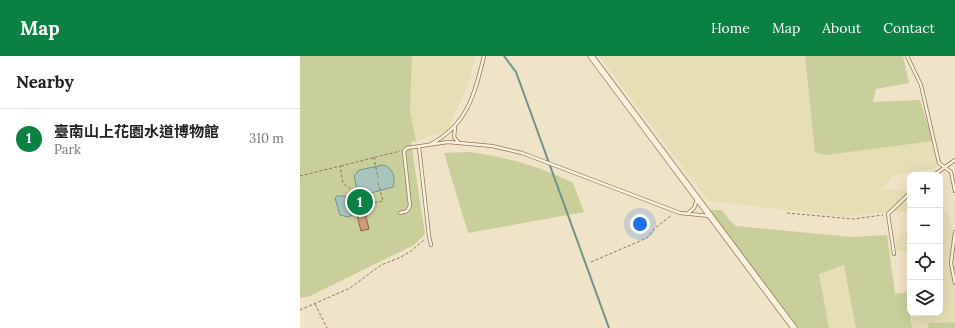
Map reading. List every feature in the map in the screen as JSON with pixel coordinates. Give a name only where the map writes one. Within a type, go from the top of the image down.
[{"type":"street","points":[[591,56],[712,216],[794,328]]},
{"type":"lane","points":[[425,147],[445,137],[455,127],[473,96],[484,56]]},
{"type":"lane","points":[[907,56],[920,85],[939,163],[951,172],[955,191]]},
{"type":"lane","points":[[455,127],[454,137],[459,143]]},
{"type":"lane","points":[[400,213],[407,211],[410,206],[404,151],[407,148],[425,147],[448,142],[492,146],[522,153],[676,211],[687,214],[712,216]]},
{"type":"lane","points":[[419,147],[431,245]]},
{"type":"lane","points":[[939,172],[955,160]]},
{"type":"lane","points":[[894,254],[888,214],[907,196]]},
{"type":"lane","points":[[687,214],[694,208],[697,202],[697,197]]},
{"type":"lane","points":[[955,232],[951,263],[955,283]]},
{"type":"path","points":[[300,176],[374,156],[404,151]]},
{"type":"path","points":[[374,156],[378,178]]},
{"type":"path","points":[[340,166],[343,183],[352,190],[356,206],[383,201],[378,182]]},
{"type":"path","points":[[591,262],[647,238],[655,228],[670,218],[676,211]]},
{"type":"path","points":[[787,212],[853,219],[871,218],[888,214]]},
{"type":"path","points":[[300,310],[360,282],[382,265],[411,251],[429,236]]},
{"type":"path","points":[[314,303],[327,328]]},
{"type":"shaded area","points":[[412,56],[476,56],[468,84],[447,131],[416,141],[410,110]]},
{"type":"shaded area","points":[[599,56],[903,56],[909,83],[876,89],[873,102],[920,100],[933,141],[937,168],[893,175],[883,189],[907,191],[907,212],[886,212],[845,217],[708,201]]},
{"type":"shaded area","points":[[943,209],[949,214],[953,232],[955,232],[955,322],[929,323],[928,328],[912,328],[911,316],[943,316]]},
{"type":"shaded area","points":[[907,231],[907,252],[896,250],[896,240]]},
{"type":"shaded area","points":[[845,265],[856,328],[829,328],[819,274]]},
{"type":"green space","points":[[300,56],[412,56],[410,110],[416,141],[411,142],[425,234],[414,245],[308,297],[300,298]]},
{"type":"green space","points":[[805,56],[903,56],[909,83],[876,89],[873,102],[920,100],[933,141],[826,155],[815,152]]},
{"type":"green space","points":[[469,152],[522,163],[573,183],[584,212],[468,233],[444,153]]},
{"type":"green space","points":[[710,210],[722,210],[730,221],[736,226],[852,237],[887,235],[895,294],[904,293],[907,290],[907,316],[910,316],[912,328],[856,328],[844,265],[819,274],[829,328],[790,328],[706,215]]},
{"type":"green space","points":[[955,322],[955,328],[928,328],[929,323]]},
{"type":"water","points":[[383,165],[389,168],[393,173],[393,187],[367,194],[358,193],[354,176],[359,170]]},
{"type":"water","points":[[337,196],[345,196],[352,215],[348,217],[340,215],[335,198]]},
{"type":"building","points":[[365,213],[369,229],[361,231],[357,215]]},
{"type":"waterway","points":[[504,56],[516,72],[609,328]]},
{"type":"place","name":"臺南山上花園水道博物館","points":[[360,202]]}]
